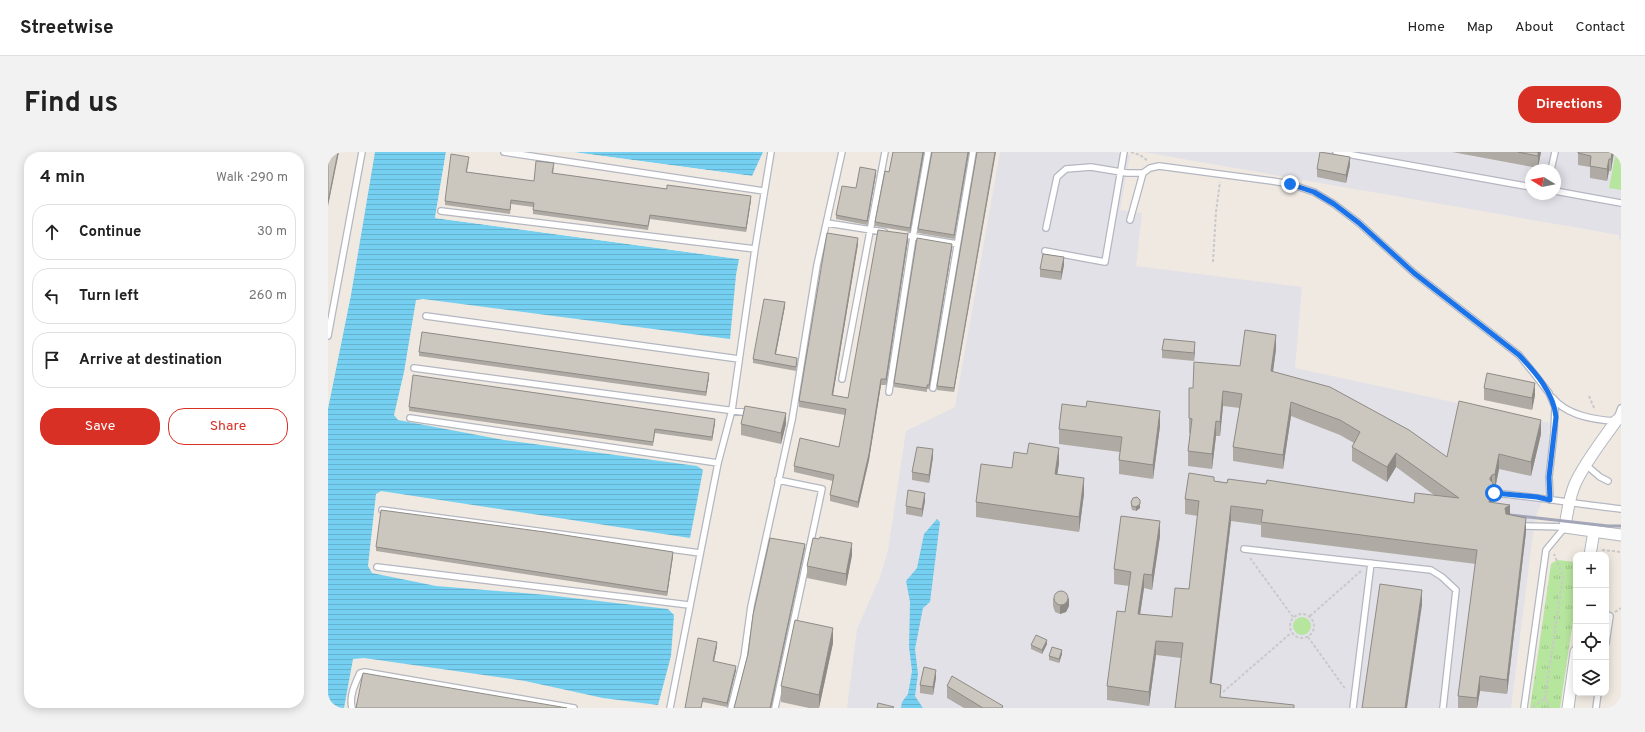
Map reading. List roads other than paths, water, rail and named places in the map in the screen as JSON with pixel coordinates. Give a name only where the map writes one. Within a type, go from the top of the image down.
[{"type":"street","points":[[1618,419],[1586,465],[1575,485],[1569,504],[1566,527],[1621,535]]},
{"type":"street","points":[[1591,552],[1594,531]]},
{"type":"street","points":[[1568,708],[1575,660]]},
{"type":"lane","points":[[328,336],[362,152]]},
{"type":"lane","points":[[504,152],[764,192]]},
{"type":"lane","points":[[670,708],[718,463],[732,410],[755,249],[771,152]]},
{"type":"lane","points":[[731,708],[744,657],[751,606],[792,420],[817,265],[842,152]]},
{"type":"lane","points":[[842,379],[885,152]]},
{"type":"lane","points":[[889,392],[928,152]]},
{"type":"lane","points":[[933,388],[956,244],[973,152]]},
{"type":"lane","points":[[1045,251],[1105,262],[1124,152]]},
{"type":"lane","points":[[1336,152],[1525,186]]},
{"type":"lane","points":[[1552,164],[1555,152]]},
{"type":"lane","points":[[1046,228],[1057,177],[1066,169],[1091,166],[1120,172],[1143,173],[1150,168],[1159,166],[1290,184],[1314,192],[1334,204],[1359,223],[1414,273],[1519,355],[1557,404],[1568,410],[1600,420],[1618,419],[1621,408]]},
{"type":"lane","points":[[1130,220],[1143,173]]},
{"type":"lane","points":[[1561,192],[1621,203]]},
{"type":"lane","points":[[441,211],[755,249]]},
{"type":"lane","points":[[827,223],[892,234]]},
{"type":"lane","points":[[906,236],[956,244]]},
{"type":"lane","points":[[426,316],[740,359]]},
{"type":"lane","points":[[414,368],[754,414]]},
{"type":"lane","points":[[1549,393],[1555,407],[1556,417],[1549,477],[1550,500]]},
{"type":"lane","points":[[410,418],[718,463]]},
{"type":"lane","points":[[784,418],[792,420]]},
{"type":"lane","points":[[1586,465],[1600,477],[1608,481]]},
{"type":"lane","points":[[776,708],[822,489],[778,480]]},
{"type":"lane","points":[[1494,493],[1537,497],[1569,504],[1621,509]]},
{"type":"lane","points":[[382,510],[700,553]]},
{"type":"lane","points":[[1515,526],[1527,528],[1566,527]]},
{"type":"lane","points":[[1524,708],[1546,550],[1566,527]]},
{"type":"lane","points":[[1244,549],[1431,570],[1442,577],[1456,590],[1443,708]]},
{"type":"lane","points":[[1353,708],[1371,563]]},
{"type":"lane","points":[[377,566],[689,606]]},
{"type":"lane","points":[[352,708],[350,702],[354,686],[360,673],[365,672],[574,708]]},
{"type":"lane","points":[[1596,708],[1598,696]]},
{"type":"water","points":[[375,152],[446,152],[435,218],[739,259],[730,339],[423,299],[416,300],[404,372],[394,415],[398,420],[504,440],[697,466],[703,470],[690,538],[381,491],[376,494],[368,566],[372,573],[436,586],[547,595],[668,609],[674,615],[671,656],[658,705],[603,698],[525,681],[364,658],[353,659],[344,708],[328,708],[328,409],[351,295]]},
{"type":"water","points":[[573,152],[763,152],[752,176]]},
{"type":"water","points":[[937,519],[940,522],[930,602],[923,608],[915,649],[918,674],[915,696],[923,708],[901,708],[902,702],[908,694],[912,671],[909,647],[910,602],[906,581],[917,568],[924,534]]},
{"type":"railway","points":[[1502,514],[1608,526],[1621,526]]}]
